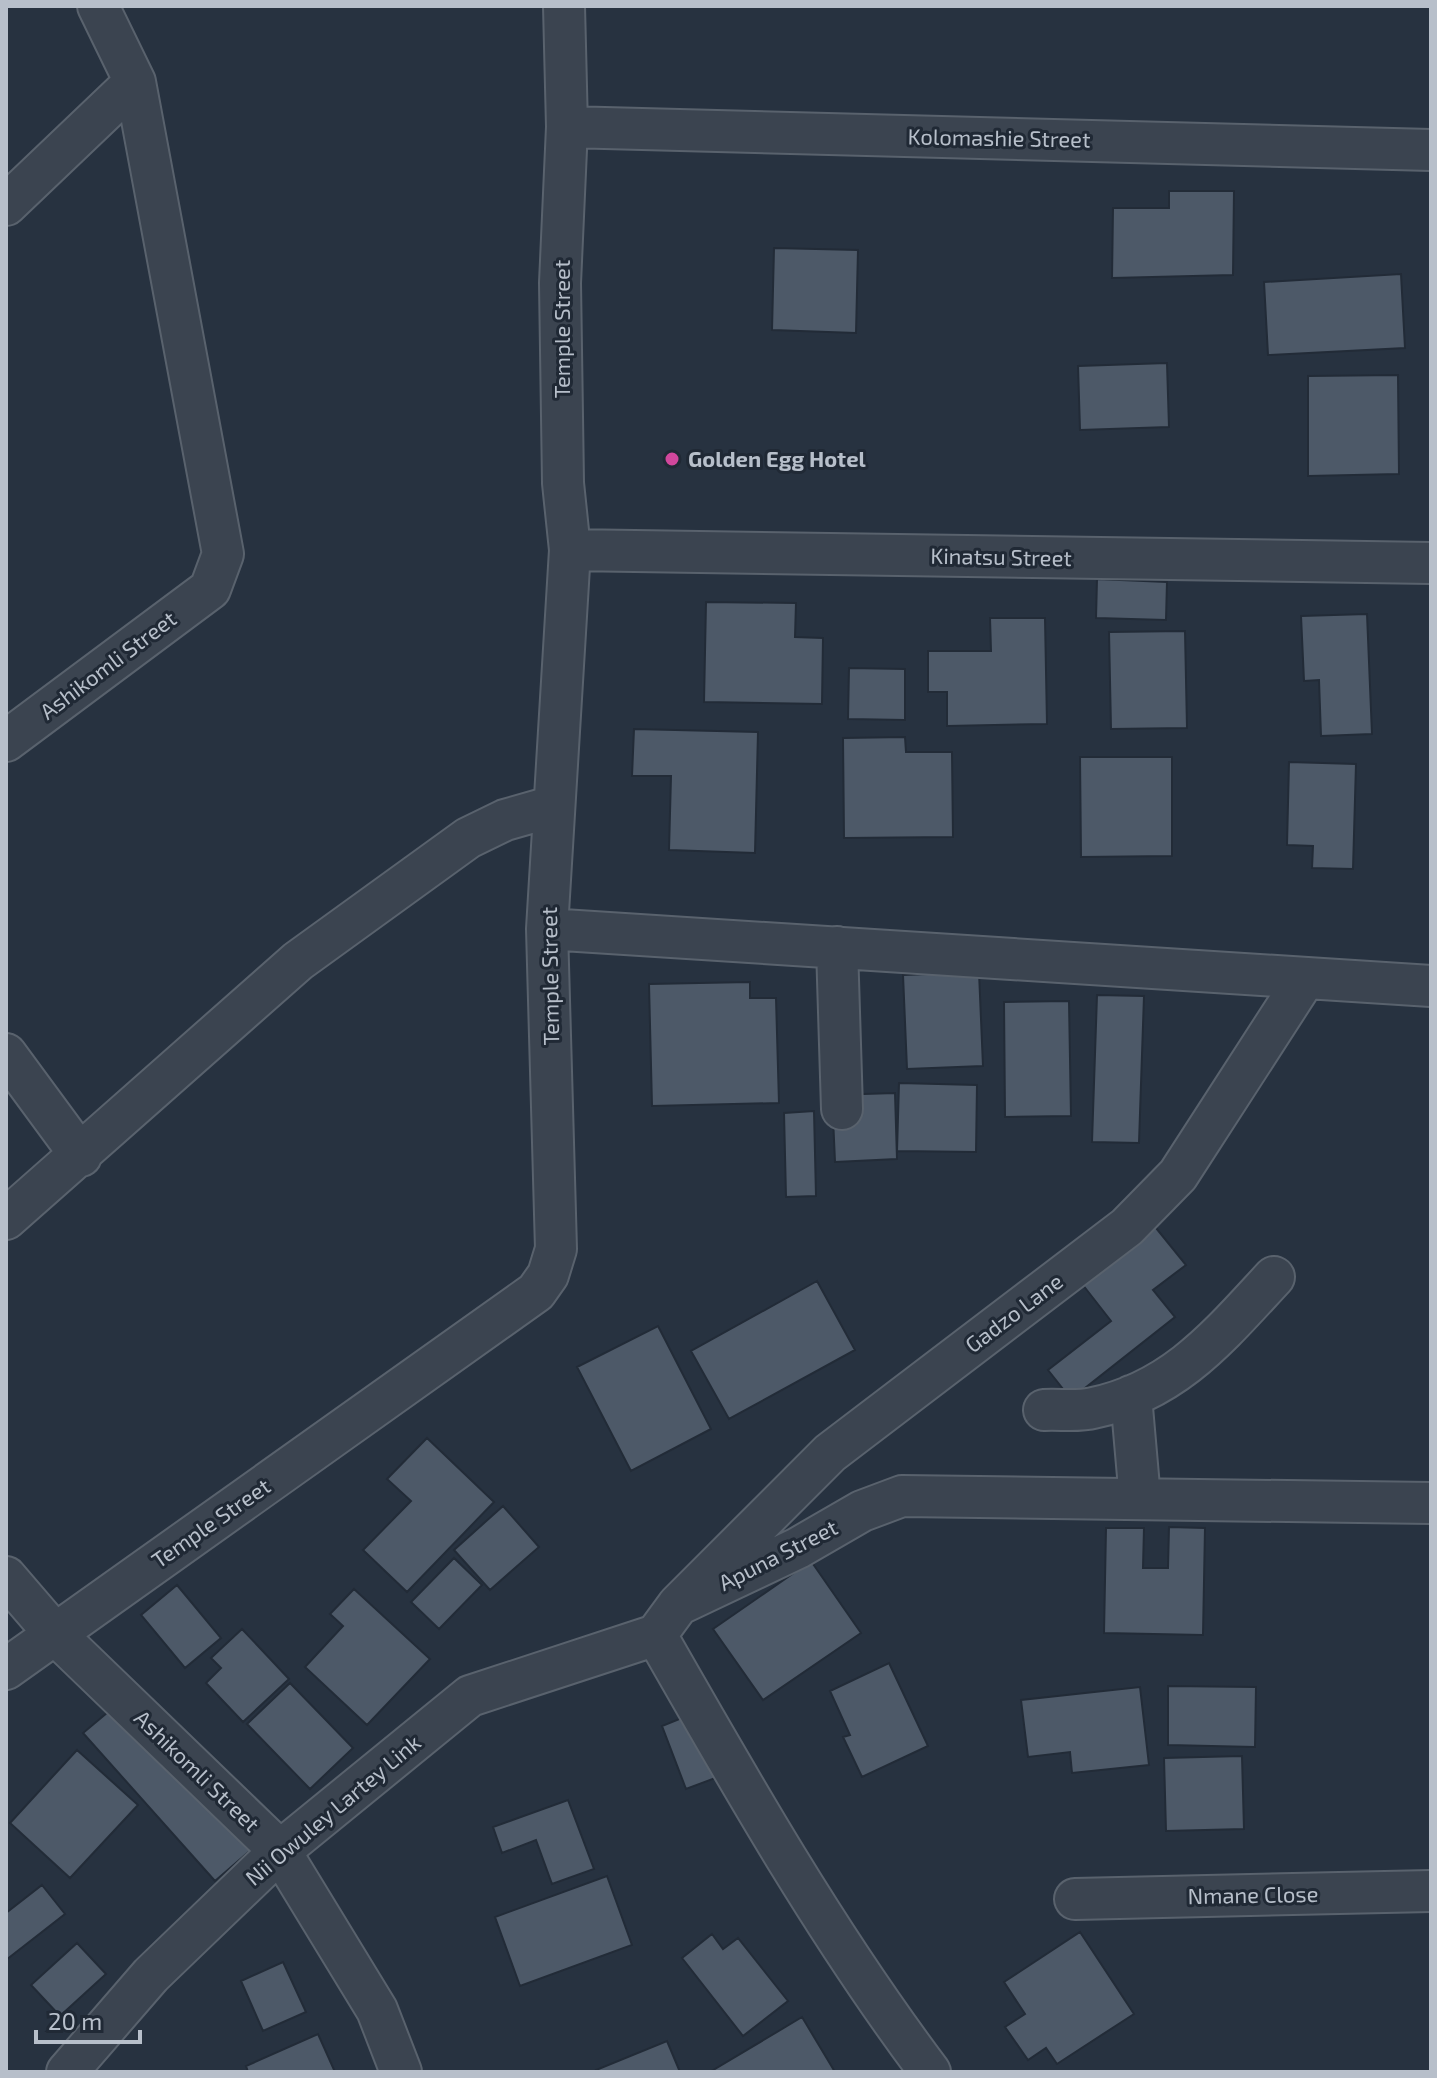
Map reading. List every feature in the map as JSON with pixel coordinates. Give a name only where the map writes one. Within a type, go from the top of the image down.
[{"type":"street","points":[[6,205],[135,82],[98,6]]},
{"type":"street","name":"Temple Street","points":[[6,1669],[536,1292],[548,1275],[556,1249],[547,929],[570,550],[563,483],[560,283],[567,127],[564,6]]},
{"type":"street","name":"Ashikomli Street","points":[[6,741],[210,589],[223,554],[135,82]]},
{"type":"street","name":"Kolomashie Street","points":[[567,127],[1431,150]]},
{"type":"street","name":"Kinatsu Street","points":[[570,550],[1431,563]]},
{"type":"street","points":[[6,1219],[81,1156],[298,961],[468,838],[505,820],[554,806]]},
{"type":"street","points":[[547,929],[1431,986]]},
{"type":"street","points":[[837,947],[842,1109]]},
{"type":"street","name":"Gadzo Lane","points":[[667,1620],[830,1453],[1127,1227],[1178,1175],[1304,980]]},
{"type":"street","points":[[6,1054],[81,1156]]},
{"type":"street","points":[[1044,1410],[1092,1409],[1131,1396],[1197,1359],[1274,1277]]},
{"type":"street","points":[[1131,1396],[1140,1499]]},
{"type":"street","name":"Apuna Street","points":[[667,1620],[862,1511],[902,1496],[1431,1503]]},
{"type":"street","name":"Ashikomli Street","points":[[6,1577],[55,1634],[280,1851],[377,2010],[401,2072]]},
{"type":"street","points":[[667,1620],[743,1786],[887,2015],[930,2072]]},
{"type":"street","name":"Nii Owuley Lartey Link","points":[[67,2072],[151,1975],[280,1851],[470,1696],[667,1620]]},
{"type":"street","name":"Nmane Close","points":[[1075,1899],[1431,1891]]},
{"type":"building","points":[[1169,191],[1234,191],[1233,275],[1112,278],[1113,208],[1169,208]]},
{"type":"building","points":[[774,248],[858,250],[856,333],[772,330]]},
{"type":"building","points":[[1401,274],[1405,348],[1268,355],[1264,282]]},
{"type":"building","points":[[1167,363],[1169,427],[1080,430],[1078,366]]},
{"type":"building","points":[[1398,375],[1399,474],[1308,476],[1308,376]]},
{"type":"building","points":[[1097,579],[1167,582],[1166,620],[1096,618]]},
{"type":"building","points":[[706,602],[796,603],[795,637],[823,638],[822,704],[704,702]]},
{"type":"building","points":[[1367,614],[1372,734],[1321,736],[1319,680],[1304,681],[1301,616]]},
{"type":"building","points":[[990,618],[1045,618],[1047,724],[947,726],[947,692],[928,692],[928,651],[991,651]]},
{"type":"building","points":[[1185,631],[1187,728],[1111,729],[1109,632]]},
{"type":"building","points":[[849,668],[905,669],[905,720],[848,719]]},
{"type":"building","points":[[634,729],[758,732],[755,853],[669,850],[671,776],[632,776]]},
{"type":"building","points":[[905,737],[906,752],[952,752],[953,837],[844,838],[843,738]]},
{"type":"building","points":[[1080,757],[1172,757],[1172,856],[1081,857]]},
{"type":"building","points":[[1289,762],[1356,764],[1353,869],[1312,868],[1313,846],[1287,845]]},
{"type":"building","points":[[979,972],[983,1066],[907,1069],[903,975]]},
{"type":"building","points":[[750,982],[750,998],[776,998],[779,1103],[652,1106],[649,984]]},
{"type":"building","points":[[1097,995],[1144,996],[1139,1143],[1092,1142]]},
{"type":"building","points":[[1069,1001],[1071,1116],[1005,1117],[1004,1002]]},
{"type":"building","points":[[899,1083],[977,1085],[976,1152],[897,1151]]},
{"type":"building","points":[[895,1093],[897,1159],[835,1162],[832,1095]]},
{"type":"building","points":[[814,1111],[816,1196],[786,1197],[784,1113]]},
{"type":"building","points":[[1152,1223],[1186,1265],[1153,1290],[1175,1317],[1071,1399],[1048,1370],[1111,1321],[1079,1280]]},
{"type":"building","points":[[817,1281],[855,1350],[729,1419],[691,1351]]},
{"type":"building","points":[[658,1326],[711,1429],[631,1471],[577,1367]]},
{"type":"building","points":[[427,1438],[494,1502],[407,1592],[363,1550],[411,1501],[387,1479]]},
{"type":"building","points":[[503,1506],[539,1547],[490,1590],[454,1550]]},
{"type":"building","points":[[1169,1527],[1205,1528],[1203,1635],[1104,1633],[1106,1528],[1144,1528],[1143,1568],[1168,1568]]},
{"type":"building","points":[[454,1558],[482,1585],[439,1629],[411,1602]]},
{"type":"building","points":[[811,1561],[861,1633],[763,1700],[713,1629]]},
{"type":"building","points":[[177,1585],[221,1638],[185,1668],[141,1615]]},
{"type":"building","points":[[354,1589],[430,1659],[367,1725],[305,1667],[343,1626],[330,1614]]},
{"type":"building","points":[[242,1629],[289,1679],[243,1722],[206,1683],[221,1668],[211,1658]]},
{"type":"building","points":[[889,1663],[928,1746],[862,1777],[843,1737],[850,1735],[830,1691]]},
{"type":"building","points":[[290,1683],[353,1748],[310,1789],[247,1724]]},
{"type":"building","points":[[1168,1686],[1256,1687],[1255,1747],[1168,1745]]},
{"type":"building","points":[[1140,1687],[1149,1765],[1072,1773],[1070,1752],[1028,1757],[1021,1700]]},
{"type":"building","points":[[120,1702],[252,1849],[215,1881],[83,1733]]},
{"type":"building","points":[[694,1713],[718,1777],[686,1789],[662,1726]]},
{"type":"building","points":[[77,1750],[138,1805],[70,1878],[10,1823]]},
{"type":"building","points":[[1242,1756],[1244,1829],[1166,1831],[1164,1758]]},
{"type":"building","points":[[568,1800],[594,1869],[552,1884],[536,1840],[502,1853],[493,1827]]},
{"type":"building","points":[[607,1876],[632,1945],[520,1986],[495,1917]]},
{"type":"building","points":[[42,1885],[65,1914],[6,1960],[6,1913]]},
{"type":"building","points":[[1080,1932],[1134,2014],[1057,2064],[1046,2048],[1028,2060],[1005,2027],[1025,2014],[1004,1982]]},
{"type":"building","points":[[712,1934],[723,1949],[738,1938],[788,2001],[743,2036],[682,1958]]},
{"type":"building","points":[[77,1943],[106,1974],[60,2016],[31,1985]]},
{"type":"building","points":[[283,1962],[306,2012],[263,2031],[241,1981]]},
{"type":"building","points":[[802,2017],[835,2072],[710,2072]]},
{"type":"building","points":[[318,2034],[335,2072],[248,2072],[246,2066]]},
{"type":"building","points":[[667,2041],[680,2072],[596,2070]]},
{"type":"place","name":"Golden Egg Hotel","points":[[672,459]]}]
